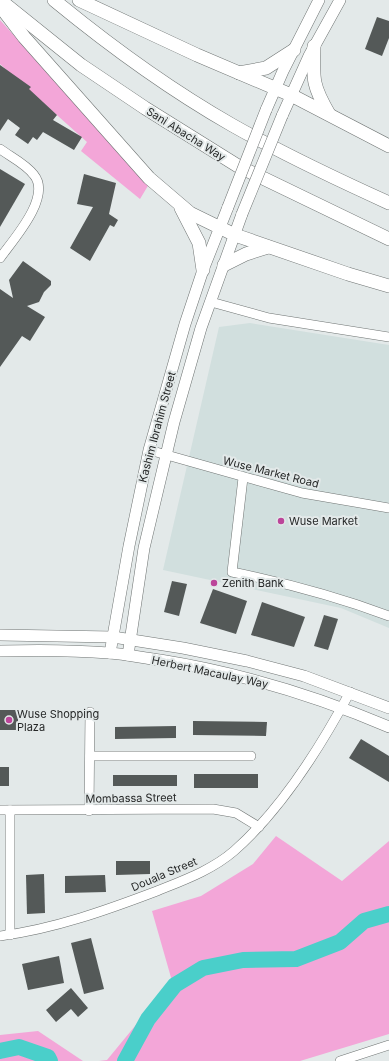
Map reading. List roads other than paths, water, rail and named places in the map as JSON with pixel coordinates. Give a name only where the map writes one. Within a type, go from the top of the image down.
[{"type":"highway","name":"Sani Abacha Way","points":[[0,0],[81,65],[145,108],[238,166],[389,239]]},
{"type":"highway","points":[[54,0],[97,35],[164,83],[232,125],[310,166],[389,204]]},
{"type":"highway","points":[[79,0],[239,73],[292,95],[389,146]]},
{"type":"highway","points":[[0,6],[24,37],[149,178],[180,205],[219,229],[235,236],[348,274],[389,286]]},
{"type":"highway","points":[[314,46],[314,84],[317,95],[329,114]]},
{"type":"highway","points":[[239,73],[266,68],[294,50]]},
{"type":"highway","points":[[180,205],[199,243],[202,270]]},
{"type":"highway","points":[[224,265],[246,254],[268,247]]},
{"type":"main road","name":"Kashim Ibrahim Street","points":[[110,653],[129,546],[149,450],[202,270],[275,88],[319,0]]},
{"type":"main road","name":"Kashim Ibrahim Street","points":[[128,655],[144,548],[165,456],[176,413],[210,302],[242,214],[282,116],[314,46],[340,0]]},
{"type":"main road","name":"Herbert Macaulay Way","points":[[0,635],[113,637],[130,639],[247,661],[304,676],[350,692],[389,708]]},
{"type":"main road","name":"Herbert Macaulay Way","points":[[0,651],[48,650],[110,653],[189,665],[246,677],[299,692],[342,707],[389,727]]},
{"type":"street","points":[[0,149],[28,168],[39,183],[38,197],[31,215],[0,258]]},
{"type":"street","points":[[210,302],[269,318],[389,337]]},
{"type":"street","name":"Wuse Market Road","points":[[149,450],[243,478],[302,493],[389,508]]},
{"type":"street","points":[[243,478],[232,572],[286,583],[351,602],[389,616]]},
{"type":"street","name":"Douala Street","points":[[0,936],[51,926],[121,904],[194,876],[234,851],[259,827],[312,755],[350,692]]},
{"type":"street","points":[[89,810],[90,712]]},
{"type":"street","points":[[90,756],[251,756]]},
{"type":"street","name":"Mombassa Street","points":[[0,810],[213,809],[236,813],[259,827]]},
{"type":"street","points":[[10,810],[10,934]]},
{"type":"street","points":[[340,1061],[389,1046]]},
{"type":"waterway","points":[[125,1061],[148,1019],[175,985],[203,968],[243,960],[296,959],[340,942],[364,921],[389,914]]},
{"type":"waterway","points":[[0,1051],[19,1047],[48,1057],[50,1061]]},
{"type":"place","name":"Wuse Market","points":[[281,521]]},
{"type":"place","name":"Zenith Bank","points":[[214,583]]},
{"type":"place","name":"Wuse Shopping Plaza","points":[[9,720]]}]
